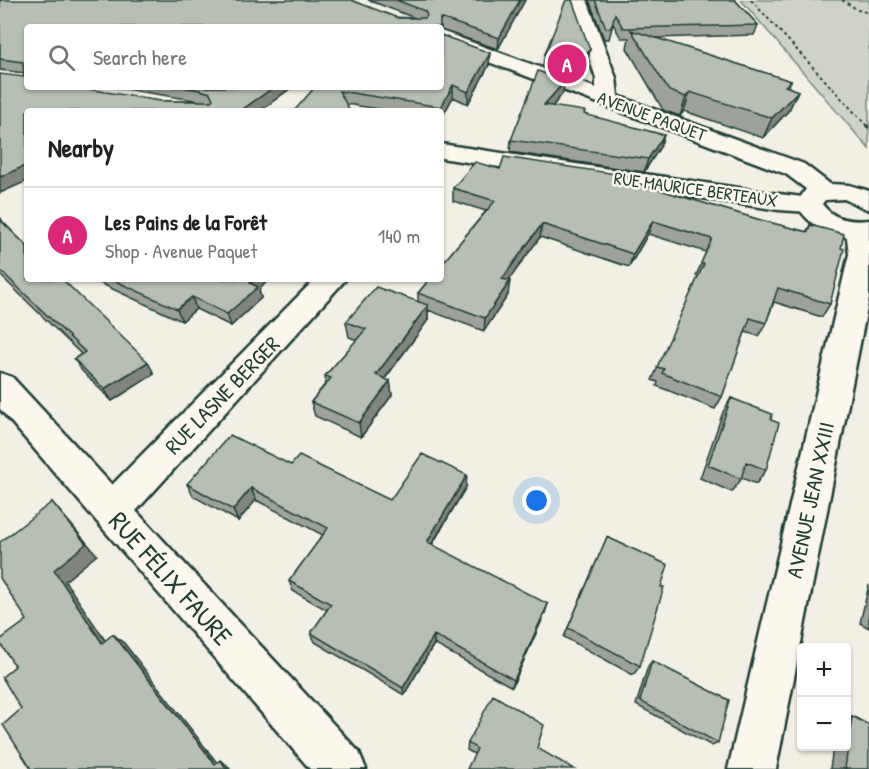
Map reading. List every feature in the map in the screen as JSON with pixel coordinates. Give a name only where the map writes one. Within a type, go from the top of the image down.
[{"type":"street","points":[[578,0],[606,78],[608,100]]},
{"type":"street","name":"AVENUE PAQUET","points":[[444,38],[795,169],[817,197],[812,211],[822,220],[833,225],[866,220]]},
{"type":"street","name":"RUE MAURICE BERTEAUX","points":[[445,156],[779,202],[853,194],[866,220]]},
{"type":"street","name":"AVENUE JEAN XXIII","points":[[752,769],[861,306],[866,220]]},
{"type":"street","name":"RUE LASNE BERGER","points":[[111,512],[329,282]]},
{"type":"street","name":"RUE FÉLIX FAURE","points":[[0,386],[342,769]]},
{"type":"path","points":[[751,0],[869,128]]},
{"type":"path","points":[[842,0],[858,10],[869,13]]},
{"type":"shaded area","points":[[741,0],[869,0],[869,149]]},
{"type":"building","points":[[0,0],[351,0],[398,18],[425,18],[427,16],[425,11],[396,0],[520,0],[499,38],[440,18],[440,24],[24,24],[24,77],[23,62],[0,59]]},
{"type":"building","points":[[566,0],[572,0],[590,50],[577,65],[545,54]]},
{"type":"building","points":[[595,0],[735,0],[758,25],[623,28],[615,14],[611,28],[606,28]]},
{"type":"building","points":[[631,30],[791,81],[785,86],[798,91],[772,118],[690,92],[686,97],[669,91]]},
{"type":"building","points":[[444,36],[490,53],[468,92],[453,85],[441,107],[339,91],[348,108],[297,108],[312,90],[444,90]]},
{"type":"building","points":[[538,71],[565,81],[544,105],[585,111],[584,114],[664,135],[648,159],[511,140]]},
{"type":"building","points":[[0,74],[24,77],[24,90],[94,90],[160,101],[211,101],[213,99],[210,93],[200,90],[270,90],[244,108],[24,108],[24,166],[0,177]]},
{"type":"building","points":[[504,157],[636,177],[633,182],[764,221],[808,232],[810,225],[844,234],[841,248],[844,249],[830,304],[778,288],[766,323],[750,318],[722,397],[662,373],[664,369],[657,367],[704,264],[701,263],[712,239],[653,221],[633,254],[542,224],[502,279],[510,281],[485,318],[418,293],[427,282],[444,282],[444,261],[495,201],[453,188],[475,162],[500,169]]},
{"type":"building","points":[[0,220],[24,243],[24,282],[65,282],[148,362],[104,389],[74,359],[85,352],[0,270]]},
{"type":"building","points":[[118,282],[251,282],[258,287],[227,314],[192,297],[177,309]]},
{"type":"building","points":[[376,287],[428,305],[376,375],[390,381],[359,423],[311,402],[331,378],[325,376],[366,329],[346,322]]},
{"type":"building","points":[[731,398],[772,414],[771,420],[779,423],[766,470],[746,462],[741,479],[708,465]]},
{"type":"building","points":[[230,435],[291,465],[299,456],[390,500],[422,454],[467,475],[427,542],[548,604],[514,680],[434,635],[403,688],[311,633],[331,604],[289,581],[328,528],[251,488],[233,510],[187,484]]},
{"type":"building","points":[[52,502],[86,544],[54,570],[102,643],[113,634],[215,764],[220,760],[227,769],[31,769],[3,725],[21,709],[2,677],[15,666],[0,640],[27,620],[0,578],[0,542]]},
{"type":"building","points":[[607,537],[668,565],[661,587],[664,587],[640,666],[568,628]]},
{"type":"building","points":[[652,661],[729,700],[718,743],[640,701]]},
{"type":"building","points":[[493,695],[544,725],[537,748],[574,769],[467,769],[477,749],[468,743]]},
{"type":"building","points":[[852,716],[869,725],[869,769],[845,769],[847,751],[851,751]]},
{"type":"place","name":"Les Pains de la Forêt","points":[[567,64]]}]
